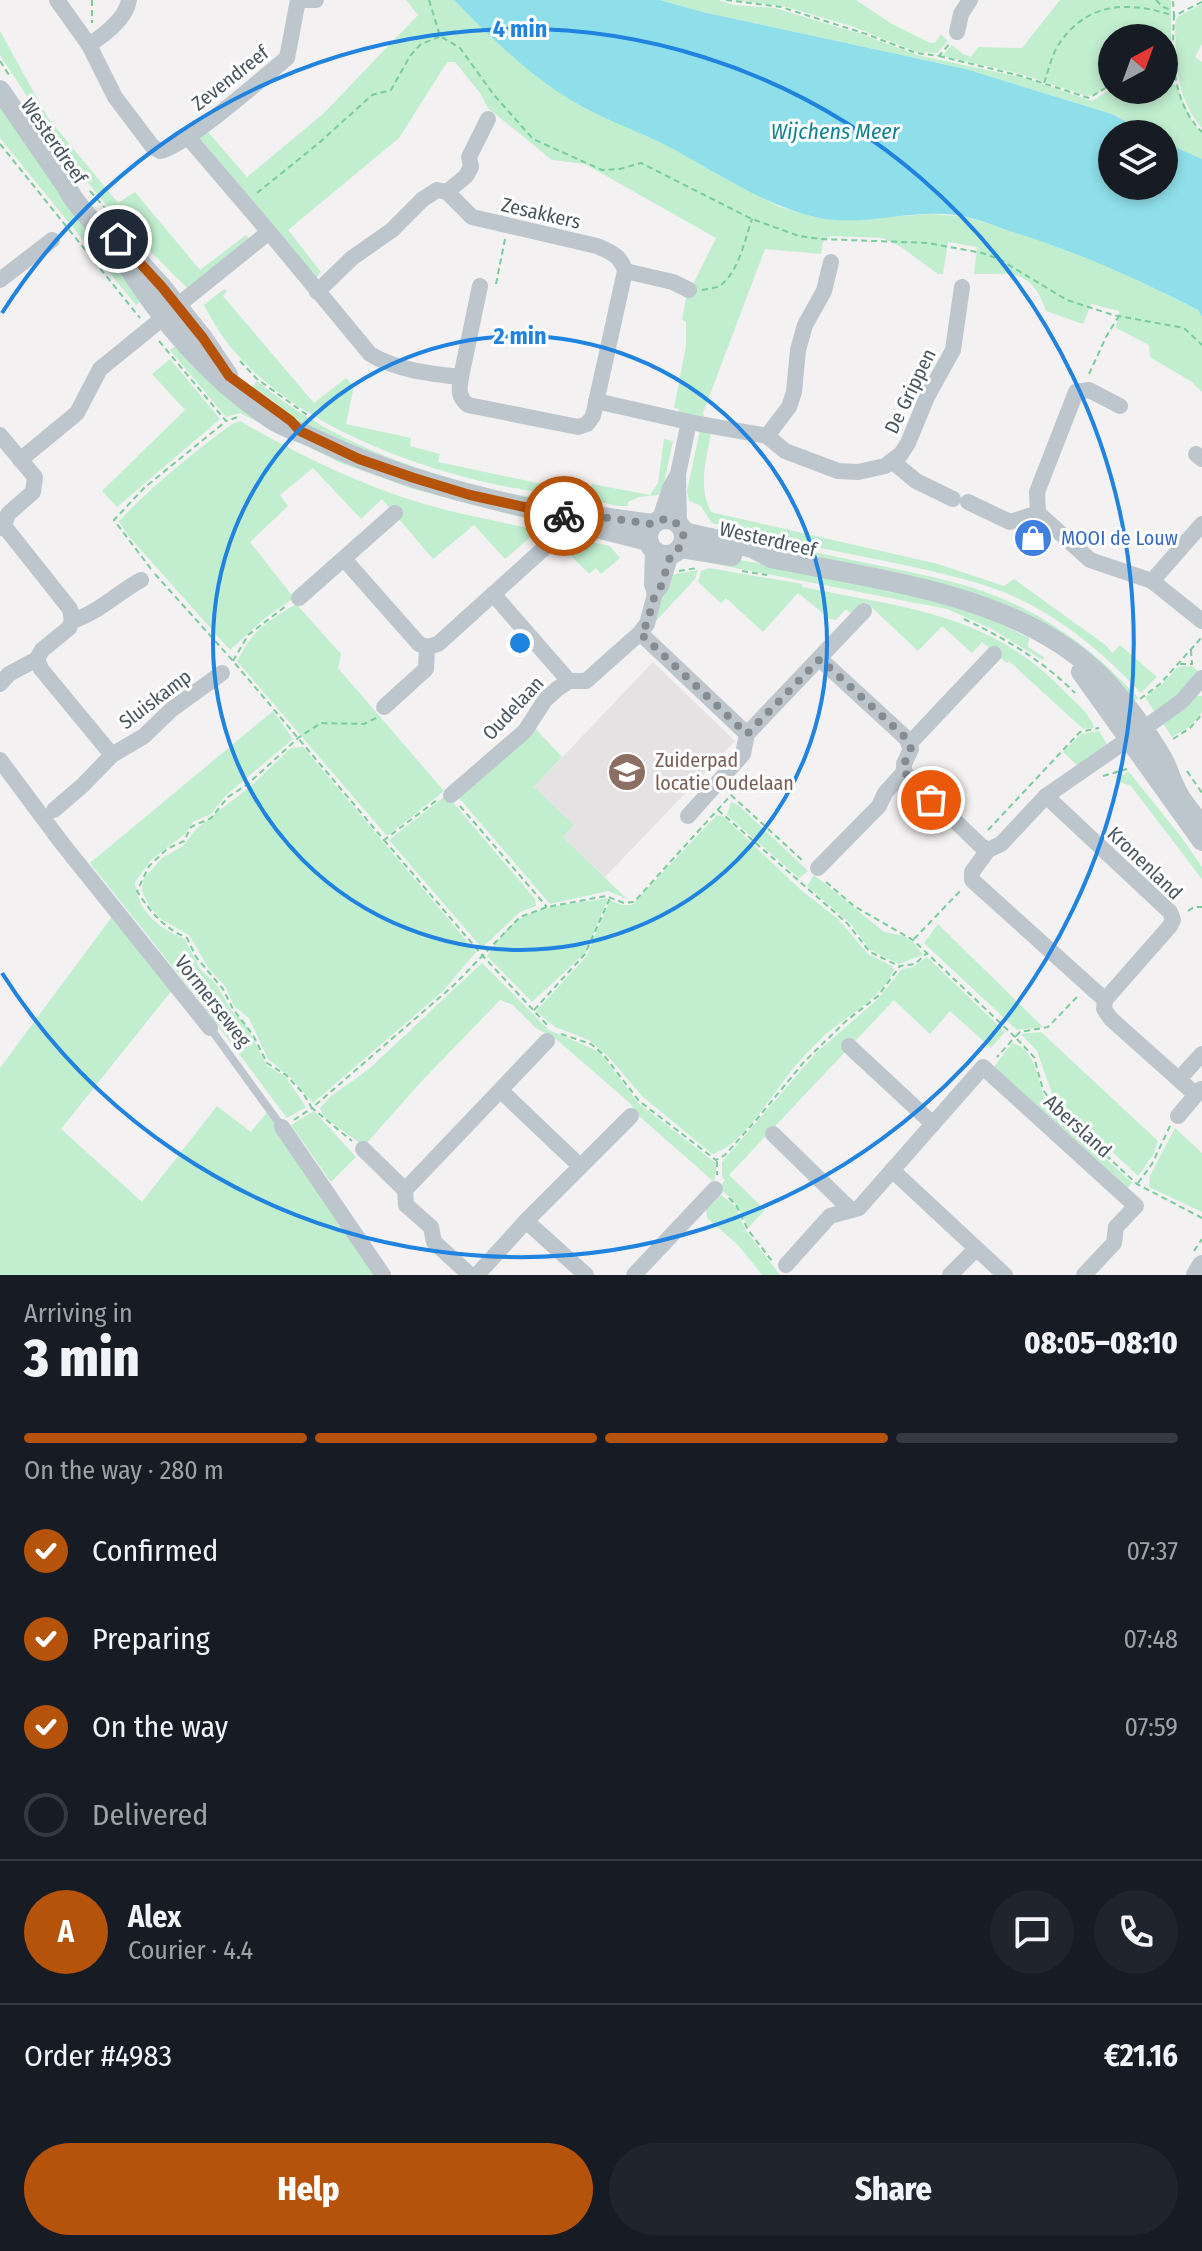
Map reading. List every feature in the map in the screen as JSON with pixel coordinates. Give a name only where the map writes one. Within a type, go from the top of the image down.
[{"type":"street","name":"Zevendreef","points":[[57,0],[95,41],[115,97],[152,146],[160,151],[170,149],[188,137],[287,58],[298,0],[316,0]]},
{"type":"street","points":[[95,41],[128,8],[129,0]]},
{"type":"street","points":[[957,32],[961,14],[970,0]]},
{"type":"street","name":"Westerdreef","points":[[4,82],[74,185],[73,202],[121,256],[138,286],[163,318],[200,361],[275,421],[359,459],[470,495],[571,517],[586,515],[666,540],[769,566],[930,591],[1000,615],[1064,656],[1079,670],[1165,763],[1178,794],[1202,826]]},
{"type":"street","points":[[317,292],[352,258],[392,230],[423,199],[437,190],[447,192],[466,176],[471,167],[469,157],[488,119]]},
{"type":"street","name":"Zevendreef","points":[[188,137],[269,232]]},
{"type":"street","name":"Zesakkers","points":[[447,192],[472,217],[597,246],[613,253],[623,262],[625,271],[673,282],[689,290]]},
{"type":"street","points":[[20,460],[77,413],[100,369],[269,232],[370,354],[382,362],[430,374],[461,377]]},
{"type":"street","points":[[0,280],[52,240]]},
{"type":"street","points":[[767,436],[789,407],[805,325],[824,291],[831,262]]},
{"type":"street","points":[[479,290],[461,377],[459,391],[462,400],[468,405],[578,427],[587,424],[593,416],[625,271]]},
{"type":"street","name":"De Grippen","points":[[689,422],[767,436],[785,451],[838,471],[858,472],[885,466],[901,454],[908,443],[927,397],[953,350],[962,287]]},
{"type":"street","points":[[1120,406],[1082,389],[1076,392],[1037,492],[1038,513],[1090,560],[1152,581],[1202,621]]},
{"type":"street","points":[[596,401],[689,422],[666,540]]},
{"type":"street","points":[[0,435],[35,477],[33,492],[8,514],[2,527],[70,609],[72,621],[69,628],[42,650],[37,659],[9,674],[0,684]]},
{"type":"street","name":"De Grippen","points":[[892,461],[916,481],[1010,522],[1038,513]]},
{"type":"street","points":[[299,598],[395,513]]},
{"type":"street","points":[[1152,581],[1202,524]]},
{"type":"street","name":"Oudelaan","points":[[655,594],[652,584],[666,540]]},
{"type":"street","name":"Oudelaan","points":[[451,795],[525,731],[545,700],[569,681],[586,681],[640,633],[647,624],[655,594],[661,586],[666,540]]},
{"type":"street","points":[[344,559],[419,644],[427,647],[438,644],[552,541]]},
{"type":"street","points":[[72,621],[88,616],[120,591],[141,580]]},
{"type":"street","name":"Oudelaan","points":[[493,594],[569,681]]},
{"type":"street","points":[[688,816],[743,754],[747,734],[864,611]]},
{"type":"street","points":[[640,633],[747,734]]},
{"type":"street","points":[[384,707],[426,669],[427,647]]},
{"type":"street","points":[[910,743],[994,654]]},
{"type":"street","name":"Sluiskamp","points":[[37,659],[50,681],[112,755]]},
{"type":"street","points":[[815,870],[879,806],[885,793],[904,772],[911,749],[910,743],[820,659]]},
{"type":"street","name":"Sluiskamp","points":[[54,810],[112,755],[144,736],[171,710],[227,667]]},
{"type":"street","points":[[982,846],[1001,844],[1046,796],[1182,701],[1200,685]]},
{"type":"street","name":"Westerdreef","points":[[1135,734],[1202,841]]},
{"type":"street","name":"Vormerseweg","points":[[0,760],[61,842],[210,1028]]},
{"type":"street","points":[[904,772],[982,846],[985,858],[972,872],[972,880],[1105,1000],[1104,1009],[1111,1019],[1179,1079],[1199,1091],[1178,1116]]},
{"type":"street","name":"Kronenland","points":[[1046,796],[1170,912],[1172,918],[1170,926],[1105,1000]]},
{"type":"street","points":[[405,1190],[547,1041]]},
{"type":"street","points":[[849,1046],[933,1124]]},
{"type":"street","points":[[1179,1079],[1202,1054]]},
{"type":"street","name":"Abersland","points":[[782,1267],[830,1216],[859,1208],[983,1067],[1136,1206],[1116,1227],[1114,1243],[1084,1275]]},
{"type":"street","points":[[501,1091],[580,1166]]},
{"type":"street","points":[[477,1275],[631,1116]]},
{"type":"street","name":"Vormerseweg","points":[[282,1127],[383,1275]]},
{"type":"street","points":[[773,1134],[851,1210]]},
{"type":"street","points":[[363,1149],[405,1190],[406,1205],[431,1227],[434,1242],[470,1275]]},
{"type":"street","points":[[892,1170],[1005,1275]]},
{"type":"street","points":[[634,1275],[719,1191]]},
{"type":"street","points":[[526,1221],[586,1275]]},
{"type":"street","points":[[950,1275],[976,1249]]},
{"type":"street","points":[[1196,1275],[1202,1265]]},
{"type":"lane","name":"Vormerseweg","points":[[210,1028],[282,1127]]},
{"type":"path","points":[[92,0],[95,41]]},
{"type":"path","points":[[429,0],[440,36],[460,48],[500,102],[533,139],[602,170],[641,163],[752,219],[799,236],[928,243],[982,253],[999,259],[1067,300],[1119,316],[1184,328],[1202,345]]},
{"type":"path","points":[[726,0],[781,7],[916,53],[1044,83],[1089,98],[1098,93]]},
{"type":"path","points":[[1156,0],[1163,7],[1173,10]]},
{"type":"path","points":[[1173,0],[1174,24]]},
{"type":"path","points":[[1044,83],[1057,47],[1077,25],[1096,12],[1126,4],[1148,7],[1174,16],[1202,2]]},
{"type":"path","points":[[939,56],[957,32]]},
{"type":"path","points":[[245,203],[372,95],[391,90],[410,56],[421,44],[440,36]]},
{"type":"path","points":[[0,61],[4,82]]},
{"type":"path","points":[[1178,88],[1191,117],[1202,132]]},
{"type":"path","points":[[0,144],[135,310],[163,318],[167,350],[226,421]]},
{"type":"path","name":"Westerdreef","points":[[74,185],[131,236]]},
{"type":"path","points":[[689,290],[720,286],[733,268],[752,219]]},
{"type":"path","points":[[479,290],[495,288],[507,226]]},
{"type":"path","points":[[1082,389],[1119,316]]},
{"type":"path","points":[[239,360],[282,398],[321,424]]},
{"type":"path","points":[[246,417],[226,421],[144,488],[114,520],[227,667],[298,738],[482,955],[556,1033],[591,1044],[599,1050],[639,1101],[716,1160],[725,1155],[804,1062],[846,1021],[878,996],[900,966]]},
{"type":"path","points":[[666,540],[685,571],[702,566]]},
{"type":"path","name":"Westerdreef","points":[[740,570],[769,566]]},
{"type":"path","points":[[227,667],[248,635],[299,598]]},
{"type":"path","points":[[961,617],[1044,664],[1080,698]]},
{"type":"path","points":[[1142,697],[1160,684],[1202,637]]},
{"type":"path","points":[[1177,664],[1192,664],[1191,649]]},
{"type":"path","points":[[363,1149],[312,1108],[286,1075],[267,1063],[223,989],[196,957],[187,938],[153,916],[137,891],[149,866],[167,849],[184,841],[191,827],[211,818],[228,797],[248,784],[298,738],[321,723],[364,724],[383,715],[384,707]]},
{"type":"path","points":[[982,846],[1080,732],[1100,728],[1171,742],[1202,714]]},
{"type":"path","points":[[1134,774],[1135,734]]},
{"type":"path","points":[[1181,761],[1202,793]]},
{"type":"path","points":[[718,782],[854,906],[913,940],[1015,1037],[1034,1057],[1048,1100],[1137,1184],[1202,1218]]},
{"type":"path","points":[[384,840],[445,794],[451,795],[547,907]]},
{"type":"path","points":[[282,1127],[312,1108],[454,985],[520,917],[547,907],[606,896],[624,903],[634,902],[731,795]]},
{"type":"path","points":[[718,810],[847,923],[870,952],[900,966],[915,964],[927,953]]},
{"type":"path","points":[[913,940],[972,880]]},
{"type":"path","points":[[533,1011],[585,954],[610,897]]},
{"type":"path","points":[[1172,918],[1194,907],[1202,907]]},
{"type":"path","points":[[991,1064],[1020,1032],[1048,1027],[1088,985]]},
{"type":"path","points":[[1137,1184],[1152,1164],[1163,1137],[1178,1116]]},
{"type":"path","points":[[719,1191],[736,1205],[748,1230],[782,1267]]},
{"type":"shaded area","name":"Zuiderpad locatie Oudelaan","points":[[653,662],[735,741],[605,877],[563,837],[574,825],[534,787]]},
{"type":"green space","points":[[406,0],[454,0],[512,56],[587,108],[688,156],[780,207],[838,220],[932,214],[967,217],[1054,244],[1135,278],[1198,310],[1202,317],[1202,392],[1192,382],[1150,357],[1149,345],[1116,328],[1119,311],[1091,304],[1083,324],[1046,311],[1034,287],[1019,276],[974,274],[977,247],[948,242],[943,274],[938,274],[883,238],[830,236],[823,242],[821,254],[765,249],[703,413],[705,419],[678,413],[679,409],[674,408],[686,346],[686,322],[682,320],[686,298],[716,238],[585,164],[552,160],[488,108],[455,62],[448,62],[444,67],[399,138],[288,230],[321,272],[316,278],[199,137],[208,132],[247,177],[323,114],[418,15]]},
{"type":"green space","points":[[660,0],[718,0],[734,5],[775,8],[917,55],[1025,78],[1092,101],[1098,97],[1098,104],[1178,104],[1178,89],[1193,123],[1202,133],[1202,159],[1178,148],[1178,120],[1123,120],[966,69]]},
{"type":"green space","points":[[734,0],[856,0],[892,24],[930,43],[935,43],[941,34],[948,41],[937,53],[917,52],[851,26],[783,6]]},
{"type":"green space","points":[[1060,0],[1171,0],[1171,24],[1098,24],[1096,94],[1087,96],[1021,74],[942,56],[952,45],[971,57],[978,47],[1022,48]]},
{"type":"green space","points":[[1202,4],[1202,44],[1195,57],[1202,62],[1202,128],[1187,105],[1179,80],[1177,17]]},
{"type":"green space","points":[[0,31],[48,118],[118,203],[135,192],[200,270],[246,235],[250,240],[189,290],[118,219],[66,156],[0,55]]},
{"type":"green space","points":[[0,103],[144,299],[136,305],[0,138]]},
{"type":"green space","points":[[224,289],[227,291],[223,296],[314,403],[346,378],[354,386],[346,424],[411,438],[410,446],[440,454],[438,462],[589,494],[592,484],[650,495],[658,483],[664,439],[673,441],[663,488],[658,495],[639,497],[628,502],[628,506],[618,506],[480,481],[445,472],[374,446],[305,411],[246,364],[223,337],[204,305]]},
{"type":"green space","points":[[180,343],[263,417],[621,543],[413,489],[341,463],[240,413],[226,417],[170,350]]},
{"type":"green space","points":[[170,359],[220,419],[117,507],[102,491],[185,410],[152,374]]},
{"type":"green space","points":[[257,381],[312,420],[403,463],[500,491],[627,517],[565,508],[449,483],[309,428],[278,409],[275,402],[252,387]]},
{"type":"green space","points":[[240,421],[284,446],[376,488],[424,504],[550,533],[542,540],[535,533],[505,559],[474,525],[433,559],[382,499],[361,519],[313,468],[280,495],[288,506],[250,542],[294,598],[265,618],[230,650],[127,534],[119,521],[174,470]]},
{"type":"green space","points":[[700,430],[711,434],[704,483],[711,512],[938,564],[1004,586],[1014,579],[1113,653],[1120,645],[1157,677],[1141,693],[1110,662],[1057,620],[998,590],[928,570],[712,523],[700,505],[689,501],[687,491]]},
{"type":"green space","points":[[712,528],[932,577],[996,596],[1055,626],[1090,652],[1138,698],[1129,705],[1054,635],[710,535]]},
{"type":"green space","points":[[553,534],[610,546],[620,558],[601,574],[596,568],[589,574]]},
{"type":"green space","points":[[706,555],[796,569],[971,609],[1029,638],[1028,647],[1044,657],[1043,660],[990,628],[947,609],[705,562]]},
{"type":"green space","points":[[709,568],[802,584],[802,587],[911,609],[978,630],[1009,646],[1039,668],[1083,710],[1094,728],[1083,729],[1009,661],[1007,663],[982,642],[972,653],[942,626],[918,651],[866,602],[853,615],[846,609],[836,620],[830,619],[798,593],[763,632],[726,598],[721,603],[698,582],[701,571]]},
{"type":"green space","points":[[698,570],[695,579],[653,624],[671,575]]},
{"type":"green space","points":[[296,604],[341,654],[338,668],[444,791],[387,836],[237,661],[261,628]]},
{"type":"green space","points":[[1192,666],[1200,673],[1179,696],[1156,714],[1145,697],[1178,667]]},
{"type":"green space","points":[[1195,696],[1202,696],[1202,712],[1189,727],[1172,737],[1162,722]]},
{"type":"green space","points":[[273,711],[293,739],[224,797],[211,814],[193,822],[185,834],[151,860],[135,882],[145,911],[167,930],[185,939],[200,969],[216,984],[231,1010],[246,1025],[267,1066],[285,1076],[306,1107],[287,1118],[90,863]]},
{"type":"green space","points":[[535,728],[562,757],[534,787],[574,825],[563,837],[627,899],[608,891],[550,904],[459,798]]},
{"type":"green space","points":[[1099,731],[1108,746],[1078,766],[1063,752],[1081,734]]},
{"type":"green space","points":[[303,747],[476,952],[444,990],[313,1103],[292,1079],[268,1059],[249,1018],[234,1006],[225,986],[209,969],[189,935],[161,919],[142,891],[143,880],[162,858],[183,846],[197,828],[252,785],[291,748]]},
{"type":"green space","points":[[1129,772],[1202,867],[1202,879],[1131,786],[1117,781],[1116,778]]},
{"type":"green space","points":[[444,797],[450,799],[535,899],[536,906],[520,912],[482,948],[389,840]]},
{"type":"green space","points":[[731,802],[738,805],[808,871],[799,878],[727,815]]},
{"type":"green space","points":[[717,815],[724,817],[801,890],[838,919],[868,954],[894,970],[873,998],[826,1034],[804,1056],[745,1130],[723,1149],[712,1154],[642,1096],[608,1056],[589,1040],[555,1027],[536,1011],[586,957],[610,900],[621,905],[632,905]]},
{"type":"green space","points":[[814,875],[884,932],[912,941],[923,955],[899,964],[870,950],[851,924],[807,886]]},
{"type":"green space","points":[[608,898],[586,952],[532,1002],[487,956],[511,925],[531,913]]},
{"type":"green space","points":[[114,914],[173,989],[61,1129],[142,1202],[217,1106],[251,1132],[268,1111],[380,1275],[0,1275],[0,1068]]},
{"type":"green space","points":[[938,924],[1043,1027],[1017,1030],[924,943]]},
{"type":"green space","points":[[927,957],[1005,1032],[991,1048],[950,1011],[930,1034],[894,1000],[729,1175],[765,1210],[748,1228],[729,1196],[719,1188],[725,1180],[722,1177],[722,1162],[817,1052],[877,1000],[902,969],[913,967]]},
{"type":"green space","points":[[482,963],[549,1030],[600,1052],[638,1103],[717,1164],[714,1182],[557,1040],[536,1028],[513,1005],[500,1000],[364,1146],[324,1117],[320,1108],[330,1097],[369,1069]]},
{"type":"green space","points":[[1041,1032],[1158,1141],[1154,1153],[1138,1176],[1053,1096],[1037,1051],[1021,1034]]},
{"type":"green space","points":[[1012,1043],[1027,1052],[1032,1060],[1048,1105],[1132,1183],[1126,1190],[1122,1182],[994,1067]]},
{"type":"green space","points":[[314,1111],[356,1157],[331,1182],[291,1125]]},
{"type":"green space","points":[[1175,1128],[1202,1153],[1202,1212],[1149,1187],[1150,1176]]},
{"type":"green space","points":[[721,1195],[735,1206],[746,1231],[780,1275],[762,1275],[739,1246],[707,1218],[706,1210]]},
{"type":"water","name":"Wijchens Meer","points":[[454,0],[660,0],[966,69],[1112,114],[1123,120],[1098,120],[1098,200],[1178,200],[1178,148],[1202,159],[1202,317],[1198,310],[1107,267],[970,218],[920,214],[832,220],[782,206],[569,99],[508,53]]},
{"type":"way so far","points":[[564,516],[586,515],[652,524],[667,518],[679,524],[684,532],[684,542],[671,554],[647,624],[640,633],[747,734],[820,659],[910,743],[904,772],[931,800]]},
{"type":"place","name":"MOOI de Louw","points":[[1033,538]]},
{"type":"place","name":"Zuiderpad locatie Oudelaan","points":[[627,772]]},
{"type":"route","points":[[118,239],[162,287],[229,376],[300,431],[359,459],[414,478],[470,495],[564,516]]}]
